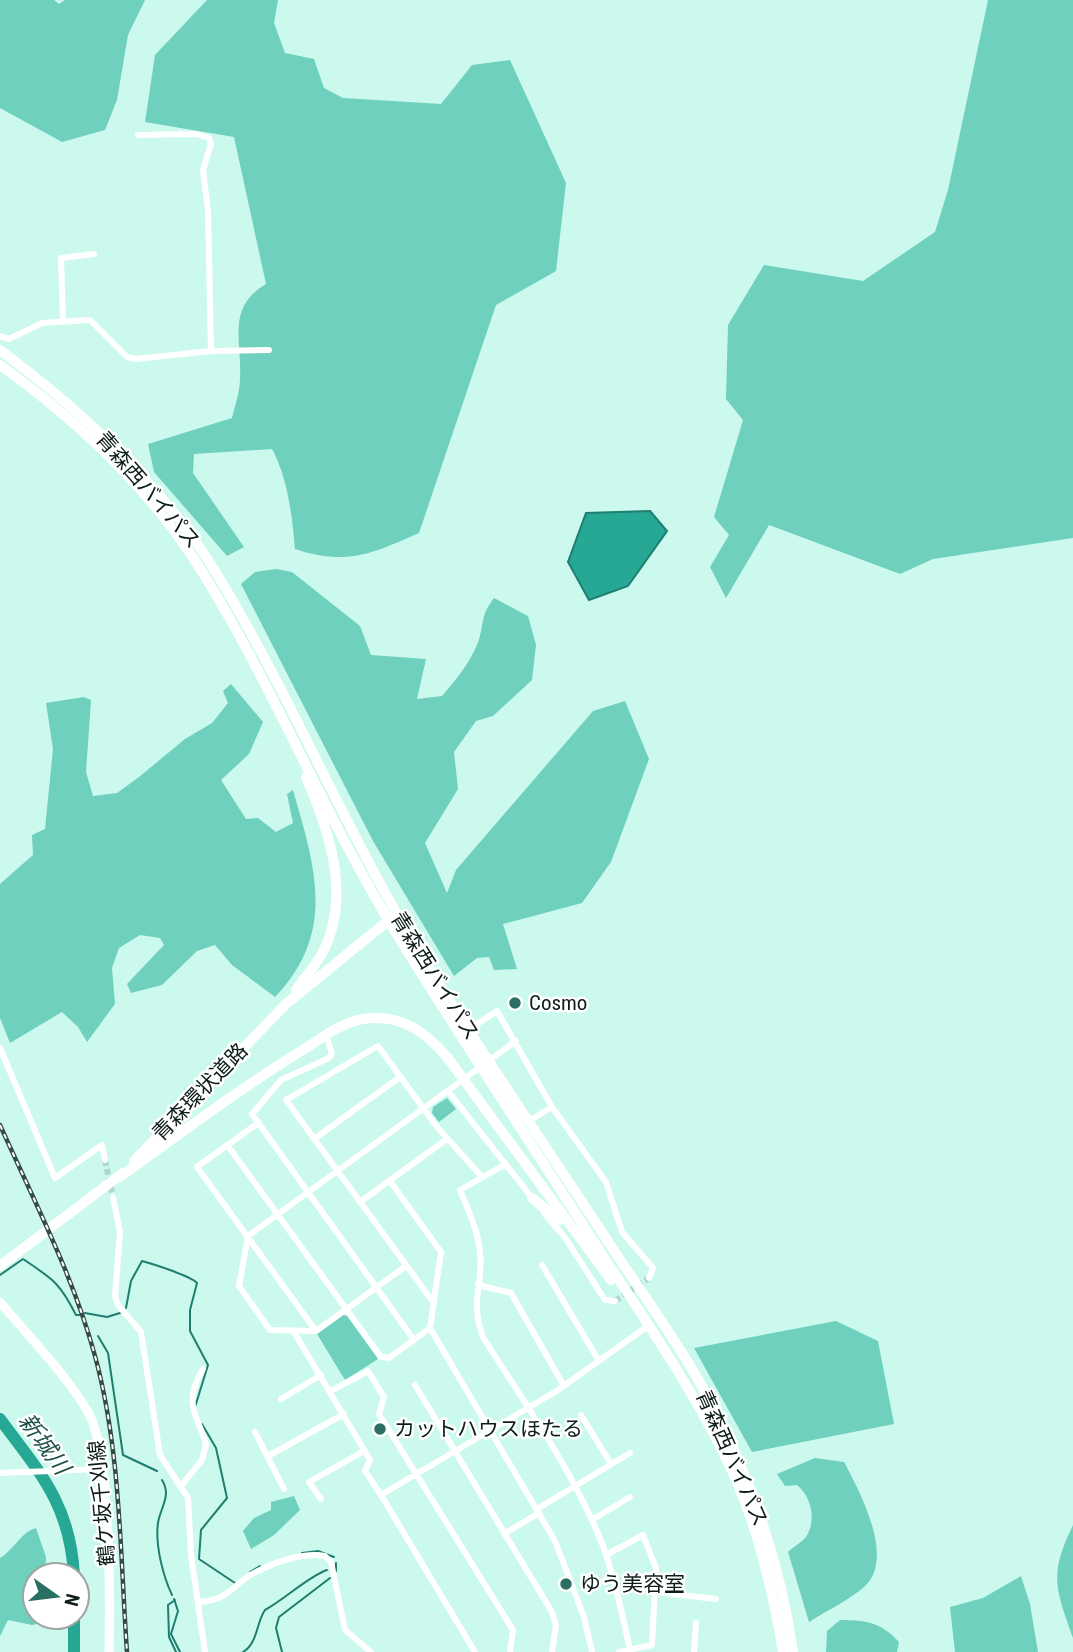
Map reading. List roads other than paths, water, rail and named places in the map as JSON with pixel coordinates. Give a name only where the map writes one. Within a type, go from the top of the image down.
[{"type":"highway","name":"青森西バイパス","points":[[0,350],[73,407],[129,461],[174,514],[214,569],[280,686],[392,917],[467,1030],[484,1063],[529,1122],[695,1376],[736,1455],[780,1576],[793,1652]]},
{"type":"highway","name":"青森西バイパス","points":[[0,365],[80,428],[127,475],[167,521],[206,577],[392,917],[648,1326],[687,1383],[726,1457],[752,1525],[774,1602],[783,1652]]},
{"type":"highway","points":[[275,702],[319,806],[336,874],[335,911],[324,950],[286,1004]]},
{"type":"highway","name":"青森環状道路","points":[[0,1266],[120,1177],[286,1004],[392,917]]},
{"type":"highway","points":[[120,1177],[273,1068],[351,1022],[380,1018],[411,1025],[423,1032],[447,1057],[576,1236],[648,1326]]},
{"type":"highway","points":[[532,1198],[576,1236]]},
{"type":"main road","name":"鶴ケ坂千刈線","points":[[0,1302],[87,1410],[97,1436],[102,1469],[109,1652]]},
{"type":"street","points":[[138,135],[196,134],[209,138],[211,144],[202,170],[208,210],[211,351]]},
{"type":"street","points":[[63,320],[61,258],[94,254]]},
{"type":"street","points":[[0,336],[9,339],[42,323],[90,320],[127,356],[136,359],[211,351],[269,349]]},
{"type":"street","points":[[467,1030],[498,1011],[552,1107],[596,1164],[606,1182],[622,1232],[653,1268],[649,1278]]},
{"type":"street","points":[[326,1036],[332,1053],[329,1058],[281,1080],[252,1114],[414,1340]]},
{"type":"street","points":[[406,1266],[316,1331],[270,1330],[239,1286],[248,1236],[516,1041]]},
{"type":"street","points":[[433,1302],[286,1100],[378,1046],[447,1139],[482,1178]]},
{"type":"street","points":[[0,1048],[1,1058],[55,1178],[102,1144],[105,1160]]},
{"type":"street","points":[[314,1139],[400,1077]]},
{"type":"street","points":[[451,1089],[566,1239],[605,1300],[615,1301]]},
{"type":"street","points":[[529,1122],[552,1107]]},
{"type":"street","points":[[258,1123],[197,1167],[316,1331]]},
{"type":"street","points":[[360,1202],[447,1139]]},
{"type":"street","points":[[228,1146],[381,1357],[389,1358],[430,1328]]},
{"type":"street","points":[[506,1164],[460,1190],[475,1225],[481,1254],[475,1317],[483,1337],[575,1486],[592,1520],[606,1555],[630,1649]]},
{"type":"street","points":[[390,1181],[441,1252],[430,1328],[538,1511],[571,1580],[592,1652]]},
{"type":"street","points":[[113,1197],[120,1232],[115,1296],[118,1306],[141,1332],[160,1455],[188,1498],[191,1555],[205,1652]]},
{"type":"street","points":[[542,1265],[599,1361]]},
{"type":"street","points":[[478,1285],[511,1293],[564,1386]]},
{"type":"street","points":[[380,1495],[564,1386],[648,1326]]},
{"type":"street","points":[[294,1332],[370,1460],[365,1471],[475,1652]]},
{"type":"street","points":[[181,1486],[202,1460],[206,1444],[195,1420],[192,1399],[202,1369]]},
{"type":"street","points":[[331,1391],[368,1371],[384,1397],[379,1414],[513,1630],[510,1652]]},
{"type":"street","points":[[281,1399],[321,1374]]},
{"type":"street","points":[[415,1385],[552,1612],[556,1625],[552,1652]]},
{"type":"street","points":[[268,1456],[344,1414]]},
{"type":"street","points":[[581,1415],[611,1464]]},
{"type":"street","points":[[255,1432],[284,1489]]},
{"type":"street","points":[[321,1499],[309,1482],[364,1451]]},
{"type":"street","points":[[504,1534],[630,1453]]},
{"type":"street","points":[[0,1473],[16,1475],[102,1469]]},
{"type":"street","points":[[592,1520],[630,1497]]},
{"type":"street","points":[[606,1555],[643,1535],[656,1568],[652,1645],[619,1652]]},
{"type":"street","points":[[199,1602],[222,1599],[254,1572],[301,1556],[325,1556],[331,1562],[345,1630],[371,1652]]},
{"type":"street","points":[[655,1592],[716,1599]]},
{"type":"street","points":[[694,1652],[696,1623]]},
{"type":"waterway","points":[[0,1275],[23,1259],[55,1282],[76,1315],[80,1315]]},
{"type":"waterway","points":[[126,1308],[131,1281],[142,1261],[197,1283],[190,1310],[190,1331],[208,1365],[195,1407]]},
{"type":"waterway","points":[[85,1313],[107,1317],[120,1313]]},
{"type":"waterway","points":[[98,1336],[108,1353],[123,1455],[157,1471]]},
{"type":"waterway","name":"新城川","points":[[0,1419],[50,1491],[66,1528],[72,1561]]},
{"type":"waterway","points":[[202,1424],[216,1448],[227,1498],[201,1530],[199,1559],[235,1583]]},
{"type":"waterway","points":[[162,1480],[166,1497],[158,1523],[158,1541],[163,1570],[172,1595]]},
{"type":"waterway","points":[[302,1553],[318,1551],[334,1557]]},
{"type":"waterway","points":[[336,1563],[336,1571]]},
{"type":"waterway","points":[[250,1572],[260,1566]]},
{"type":"waterway","points":[[243,1652],[254,1638],[265,1610],[327,1570]]},
{"type":"waterway","points":[[282,1652],[276,1628],[279,1617],[330,1578]]},
{"type":"waterway","points":[[174,1599],[178,1611],[171,1634],[180,1652]]},
{"type":"waterway","points":[[175,1600],[168,1605],[169,1637],[176,1652]]},
{"type":"waterway","name":"新城川","points":[[74,1631],[74,1652]]},
{"type":"tunnel","points":[[105,1160],[113,1197]]},
{"type":"tunnel","points":[[615,1301],[649,1278]]},
{"type":"railway","points":[[0,1125],[76,1296],[104,1392],[115,1466],[127,1652]]},
{"type":"place","name":"Cosmo","points":[[515,1003]]},
{"type":"place","name":"カットハウスほたる","points":[[380,1429]]},
{"type":"place","name":"ゆう美容室","points":[[566,1584]]}]
